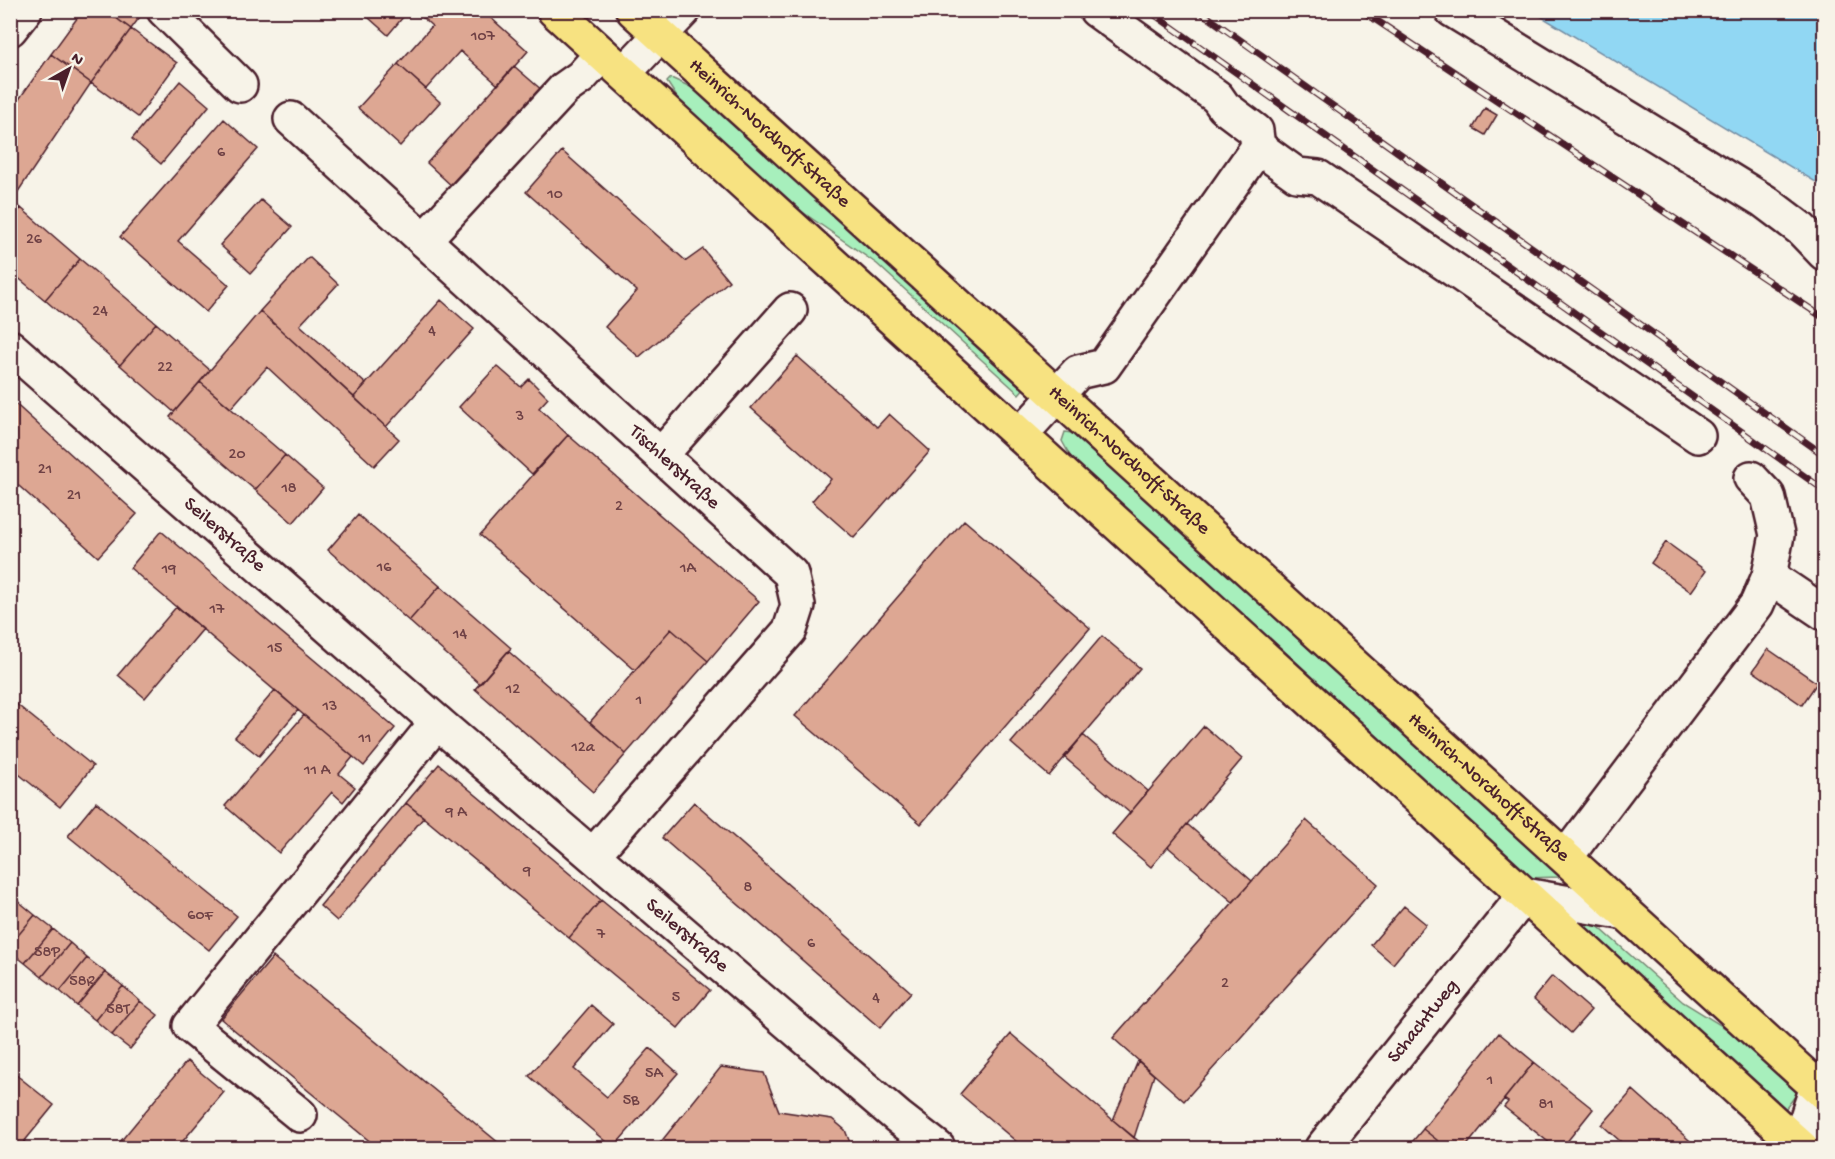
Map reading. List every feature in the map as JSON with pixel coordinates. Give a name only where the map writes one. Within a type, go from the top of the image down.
[{"type":"main road","points":[[554,10],[1800,1147]]},
{"type":"main road","name":"Heinrich-Nordhoff-Straße","points":[[633,10],[1626,913],[1822,1086]]},
{"type":"street","points":[[10,28],[25,10]]},
{"type":"street","points":[[164,10],[240,85]]},
{"type":"street","points":[[424,240],[564,89],[581,77],[613,64],[660,35],[684,10]]},
{"type":"street","points":[[1021,434],[1078,372],[1104,366],[1258,147],[1256,130],[1224,107],[1217,97],[1096,10]]},
{"type":"street","points":[[1452,10],[1764,201],[1801,229],[1824,253]]},
{"type":"street","name":"Tischlerstraße","points":[[291,119],[791,574],[798,605],[790,630],[593,855]]},
{"type":"street","points":[[1258,147],[1297,175],[1318,177],[1698,436]]},
{"type":"street","points":[[661,455],[790,310]]},
{"type":"street","name":"Seilerstraße","points":[[10,347],[437,722],[924,1144]]},
{"type":"street","points":[[1566,857],[1757,604],[1769,576],[1777,535],[1768,496],[1751,478]]},
{"type":"street","points":[[1769,576],[1824,613]]},
{"type":"street","points":[[300,1115],[190,1026],[437,722]]},
{"type":"street","points":[[1525,895],[1626,913]]},
{"type":"street","name":"Schachtweg","points":[[1322,1149],[1525,895]]},
{"type":"street","points":[[1800,1147],[1822,1086]]},
{"type":"green space","points":[[671,78],[695,89],[1025,387],[1019,394],[877,264],[791,204],[680,102],[667,82]]},
{"type":"green space","points":[[1065,432],[1072,433],[1560,877],[1524,878],[1079,472],[1062,441]]},
{"type":"green space","points":[[1565,912],[1593,922],[1683,1002],[1727,1029],[1799,1091],[1783,1112]]},
{"type":"water","points":[[1532,11],[1824,11],[1824,187]]},
{"type":"building","points":[[83,10],[105,10],[131,29],[91,83],[51,54]]},
{"type":"building","points":[[105,10],[145,10],[131,29]]},
{"type":"building","points":[[360,10],[409,10],[388,35]]},
{"type":"building","points":[[414,10],[482,10],[528,51],[498,85],[460,51],[426,89],[398,64],[432,26]]},
{"type":"building","points":[[131,29],[177,63],[138,117],[91,83]]},
{"type":"building","points":[[51,54],[91,83],[11,202],[21,208],[10,221],[10,112]]},
{"type":"building","points":[[398,64],[440,102],[400,146],[358,108]]},
{"type":"building","points":[[514,66],[543,91],[455,189],[427,163]]},
{"type":"building","points":[[180,81],[209,106],[161,164],[132,139]]},
{"type":"building","points":[[1485,108],[1497,115],[1485,135],[1473,128]]},
{"type":"building","points":[[224,119],[258,149],[178,241],[229,285],[206,312],[120,237]]},
{"type":"building","points":[[562,151],[686,261],[703,249],[729,281],[639,357],[605,327],[637,291],[526,192]]},
{"type":"building","points":[[261,200],[292,227],[251,273],[220,245]]},
{"type":"building","points":[[21,208],[80,259],[45,300],[10,271],[10,221]]},
{"type":"building","points":[[309,257],[338,284],[300,325],[366,384],[354,397],[260,311]]},
{"type":"building","points":[[80,259],[156,323],[120,365],[45,300]]},
{"type":"building","points":[[441,300],[474,329],[386,427],[354,397]]},
{"type":"building","points":[[260,311],[399,439],[374,466],[267,367],[231,408],[200,382]]},
{"type":"building","points":[[156,323],[210,370],[174,412],[120,365]]},
{"type":"building","points":[[797,356],[877,427],[889,414],[930,451],[854,538],[812,501],[831,479],[751,408]]},
{"type":"building","points":[[497,366],[521,387],[529,379],[548,398],[539,408],[568,435],[532,474],[459,407]]},
{"type":"building","points":[[200,382],[285,455],[255,490],[170,417]]},
{"type":"building","points":[[10,399],[137,514],[98,557],[10,478]]},
{"type":"building","points":[[568,435],[759,601],[708,661],[671,629],[635,670],[480,535]]},
{"type":"building","points":[[285,455],[323,488],[293,523],[255,490]]},
{"type":"building","points":[[358,515],[440,586],[409,621],[328,550]]},
{"type":"building","points":[[964,520],[1090,628],[921,824],[795,716]]},
{"type":"building","points":[[161,531],[395,728],[364,766],[130,568]]},
{"type":"building","points":[[1666,542],[1706,571],[1691,592],[1651,563]]},
{"type":"building","points":[[440,586],[511,648],[480,684],[409,621]]},
{"type":"building","points":[[177,606],[203,629],[145,698],[118,675]]},
{"type":"building","points":[[671,629],[708,661],[626,754],[590,722]]},
{"type":"building","points":[[1102,636],[1140,668],[1049,776],[1011,743]]},
{"type":"building","points":[[1768,649],[1817,683],[1802,705],[1753,671]]},
{"type":"building","points":[[508,651],[626,754],[593,792],[475,689]]},
{"type":"building","points":[[275,690],[298,710],[259,756],[235,737]]},
{"type":"building","points":[[10,699],[93,766],[60,807],[10,767]]},
{"type":"building","points":[[304,715],[353,757],[339,774],[355,787],[343,802],[332,792],[279,853],[225,806]]},
{"type":"building","points":[[1204,726],[1242,759],[1151,867],[1112,834]]},
{"type":"building","points":[[1083,735],[1148,791],[1130,813],[1064,757]]},
{"type":"building","points":[[439,764],[601,900],[569,938],[406,803]]},
{"type":"building","points":[[96,802],[237,916],[209,950],[68,836]]},
{"type":"building","points":[[694,802],[911,992],[880,1028],[662,838]]},
{"type":"building","points":[[406,803],[424,817],[337,921],[320,906]]},
{"type":"building","points":[[1306,820],[1378,884],[1184,1101],[1113,1038]]},
{"type":"building","points":[[1187,824],[1252,881],[1233,902],[1168,847]]},
{"type":"building","points":[[17,900],[35,915],[10,945],[10,909]]},
{"type":"building","points":[[601,900],[710,990],[678,1028],[569,938]]},
{"type":"building","points":[[1404,906],[1426,924],[1393,964],[1371,945]]},
{"type":"building","points":[[35,915],[53,929],[25,963],[10,951],[10,945]]},
{"type":"building","points":[[53,929],[70,943],[42,977],[25,963]]},
{"type":"building","points":[[70,943],[87,958],[60,991],[42,977]]},
{"type":"building","points":[[273,957],[505,1148],[378,1148],[221,1019]]},
{"type":"building","points":[[87,958],[105,972],[77,1006],[60,991]]},
{"type":"building","points":[[105,972],[123,986],[95,1020],[77,1006]]},
{"type":"building","points":[[1552,976],[1591,1010],[1571,1033],[1533,999]]},
{"type":"building","points":[[123,986],[140,1001],[112,1035],[95,1020]]},
{"type":"building","points":[[140,1001],[158,1015],[130,1049],[112,1035]]},
{"type":"building","points":[[591,1005],[613,1024],[574,1069],[607,1097],[650,1048],[678,1073],[613,1148],[529,1076]]},
{"type":"building","points":[[1499,1033],[1534,1062],[1465,1148],[1447,1148],[1423,1129]]},
{"type":"building","points":[[1011,1034],[1147,1148],[1024,1148],[960,1094]]},
{"type":"building","points":[[187,1061],[224,1092],[177,1148],[115,1148]]},
{"type":"building","points":[[1138,1061],[1154,1075],[1134,1138],[1113,1120]]},
{"type":"building","points":[[1534,1062],[1593,1109],[1562,1148],[1556,1148],[1504,1107],[1508,1102],[1504,1099]]},
{"type":"building","points":[[721,1067],[764,1073],[779,1111],[832,1119],[845,1130],[852,1148],[656,1148]]},
{"type":"building","points":[[10,1070],[54,1105],[19,1148],[10,1148]]},
{"type":"building","points":[[1633,1090],[1698,1148],[1628,1148],[1602,1125]]},
{"type":"building","points":[[1423,1129],[1447,1148],[1407,1148]]},
{"type":"railway","points":[[1148,10],[1824,490]]},
{"type":"railway","points":[[1198,10],[1824,455]]},
{"type":"railway","points":[[1361,10],[1824,318]]}]
